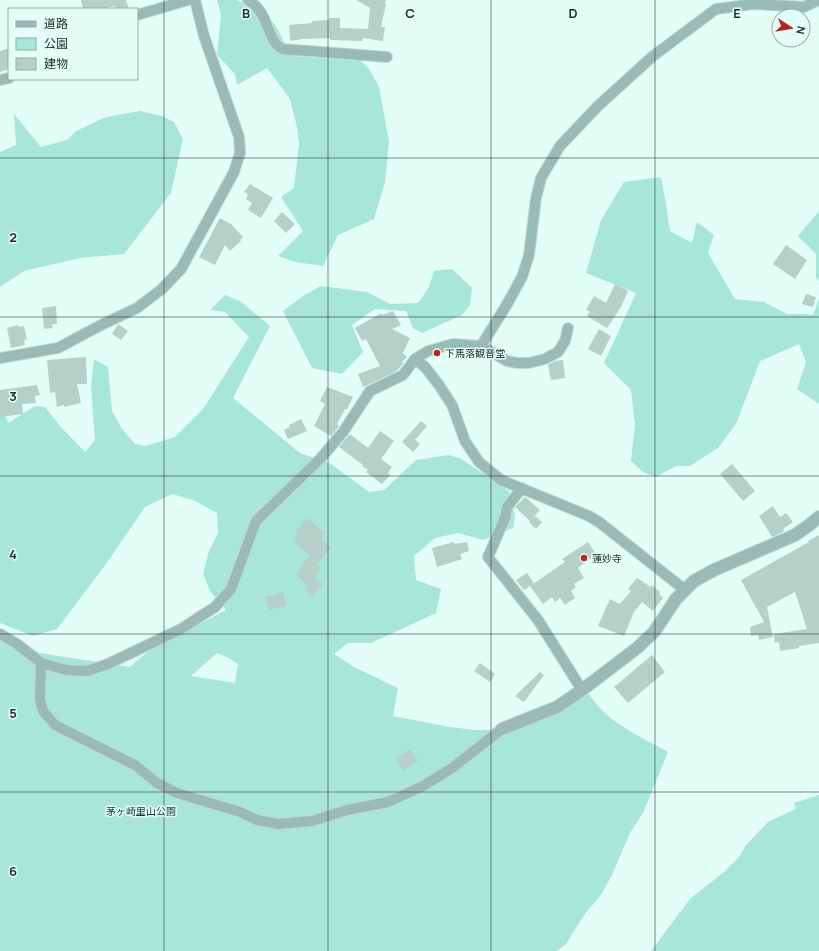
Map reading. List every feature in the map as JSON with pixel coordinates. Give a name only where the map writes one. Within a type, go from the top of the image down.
[{"type":"street","points":[[138,15],[188,0]]},
{"type":"street","points":[[0,358],[58,348],[137,308],[162,290],[181,269],[234,172],[240,153],[239,137],[204,36],[195,0]]},
{"type":"street","points":[[248,0],[262,12],[276,45],[282,49],[387,57]]},
{"type":"street","points":[[481,346],[522,277],[529,255],[536,198],[541,178],[560,146],[598,106],[653,56],[716,9],[754,4],[804,7],[819,0]]},
{"type":"street","points":[[0,634],[17,644],[41,663],[66,670],[87,671],[108,664],[181,629],[215,607],[231,589],[256,521],[321,458],[343,432],[370,391],[403,375],[415,359],[428,351],[453,344],[481,346],[507,361],[517,363],[529,363],[545,359],[558,352],[565,341],[568,328]]},
{"type":"street","points":[[415,359],[439,385],[452,405],[465,441],[479,462],[501,480],[589,516],[599,522],[685,590]]},
{"type":"street","points":[[522,488],[507,507],[505,518],[488,557],[538,620],[582,690]]},
{"type":"street","points":[[41,663],[40,700],[42,711],[56,725],[135,765],[157,783],[177,793],[240,812],[257,820],[278,824],[312,821],[347,810],[388,802],[423,786],[452,768],[502,729],[557,707],[582,690],[654,632],[676,599],[694,580],[795,535],[819,517]]},
{"type":"green space","points":[[217,0],[237,0],[266,13],[277,28],[291,56],[361,61],[369,69],[379,87],[389,141],[385,182],[374,219],[338,235],[323,266],[295,262],[278,256],[303,231],[281,197],[294,188],[299,144],[297,127],[290,99],[267,68],[237,85],[235,74],[217,55],[221,15]]},
{"type":"green space","points":[[140,111],[162,116],[174,122],[183,139],[171,193],[124,254],[80,258],[24,271],[0,287],[0,152],[16,145],[14,114],[41,147],[67,140],[76,131],[106,117]]},
{"type":"green space","points":[[661,177],[670,231],[692,243],[697,222],[714,235],[708,253],[735,299],[764,302],[787,314],[813,315],[819,299],[819,404],[797,389],[806,362],[799,344],[760,361],[736,424],[718,448],[690,466],[676,466],[656,477],[643,472],[631,461],[635,425],[631,390],[604,363],[636,293],[586,273],[601,220],[624,182]]},
{"type":"green space","points":[[819,211],[819,281],[816,278],[816,254],[798,236]]},
{"type":"green space","points":[[452,269],[472,288],[470,305],[462,315],[422,333],[413,328],[406,311],[375,309],[352,325],[363,352],[342,374],[312,368],[283,311],[303,296],[321,286],[367,292],[390,304],[418,303],[429,287],[434,271]]},
{"type":"green space","name":"茅ヶ崎里山公園","points":[[225,295],[240,301],[270,326],[233,398],[300,453],[331,464],[369,492],[384,490],[416,460],[448,455],[460,458],[509,491],[515,515],[513,528],[483,540],[458,533],[435,538],[414,556],[416,580],[441,589],[436,613],[371,643],[348,643],[334,654],[354,667],[398,688],[393,716],[449,727],[476,730],[516,729],[570,705],[589,694],[605,713],[624,728],[668,752],[643,813],[630,833],[612,875],[601,895],[584,915],[566,944],[557,951],[0,951],[0,633],[20,641],[40,653],[130,667],[147,652],[226,610],[210,591],[203,574],[209,551],[218,533],[217,513],[193,500],[172,494],[145,507],[106,564],[57,629],[33,636],[0,623],[0,401],[8,423],[35,406],[45,407],[60,426],[85,452],[95,440],[91,386],[94,359],[108,367],[112,411],[122,429],[135,444],[145,446],[175,437],[203,409],[249,337],[225,312],[210,310]],"holes":[[[217,653],[238,664],[235,683],[191,676]]]},
{"type":"green space","points":[[819,795],[819,951],[651,951],[690,899],[724,872],[739,857],[746,845],[768,822],[796,809],[794,803]]},
{"type":"building","points":[[81,0],[126,0],[129,8],[116,8],[115,6],[106,8],[83,8]]},
{"type":"building","points":[[356,0],[386,0],[381,27],[385,27],[383,41],[363,38],[362,41],[330,40],[330,38],[290,41],[289,25],[312,23],[312,21],[329,20],[329,18],[340,18],[340,28],[368,29],[370,8]]},
{"type":"building","points":[[8,48],[8,69],[0,72],[0,51]]},
{"type":"building","points":[[250,184],[273,198],[261,218],[248,210],[252,203],[246,199],[248,194],[244,192]]},
{"type":"building","points":[[282,212],[295,224],[286,233],[274,221]]},
{"type":"building","points":[[220,218],[231,224],[243,237],[240,240],[241,241],[230,251],[225,245],[215,265],[199,257]]},
{"type":"building","points":[[786,245],[807,260],[795,279],[773,264]]},
{"type":"building","points":[[615,284],[628,291],[621,307],[607,328],[587,316],[590,312],[586,310],[594,296],[606,303]]},
{"type":"building","points":[[806,294],[816,297],[813,307],[802,304]]},
{"type":"building","points":[[56,306],[57,324],[52,324],[53,328],[44,329],[42,308]]},
{"type":"building","points":[[393,311],[401,325],[392,329],[410,338],[403,353],[407,357],[402,362],[404,363],[395,372],[363,387],[358,374],[380,366],[366,339],[362,341],[355,328],[381,313],[382,315]]},
{"type":"building","points":[[118,324],[128,331],[121,340],[112,334]]},
{"type":"building","points":[[18,325],[18,327],[24,326],[27,340],[24,340],[25,345],[11,348],[7,328]]},
{"type":"building","points":[[599,329],[611,336],[601,356],[588,349]]},
{"type":"building","points":[[86,357],[87,384],[77,384],[81,403],[57,407],[55,392],[50,393],[47,360]]},
{"type":"building","points":[[563,360],[565,378],[551,380],[548,365],[555,361]]},
{"type":"building","points":[[37,385],[40,395],[35,396],[36,403],[22,404],[23,414],[0,417],[0,390]]},
{"type":"building","points":[[327,387],[353,397],[337,424],[339,426],[331,436],[314,426],[325,404],[320,401]]},
{"type":"building","points":[[301,419],[307,431],[288,439],[284,430],[290,427],[289,425]]},
{"type":"building","points":[[421,421],[427,426],[415,440],[420,444],[413,452],[402,442]]},
{"type":"building","points":[[380,431],[394,441],[381,459],[392,467],[388,473],[390,475],[382,484],[366,472],[368,470],[362,466],[363,465],[339,447],[350,434],[368,448]]},
{"type":"building","points":[[732,464],[755,491],[743,501],[720,474]]},
{"type":"building","points":[[525,497],[540,510],[530,521],[515,507]]},
{"type":"building","points":[[773,506],[780,517],[786,513],[793,522],[783,529],[783,532],[772,537],[759,516]]},
{"type":"building","points":[[535,516],[542,522],[536,529],[529,522]]},
{"type":"building","points":[[307,518],[325,533],[321,539],[331,548],[317,565],[321,569],[315,577],[323,584],[312,597],[305,590],[308,586],[296,574],[310,555],[294,542],[296,540],[294,538],[298,534],[296,532]]},
{"type":"building","points":[[819,535],[819,643],[780,651],[779,642],[775,643],[774,634],[807,629],[795,592],[767,607],[773,637],[759,640],[758,635],[751,636],[750,627],[764,622],[741,580]]},
{"type":"building","points":[[454,542],[454,544],[467,542],[469,551],[460,554],[462,559],[437,567],[432,548]]},
{"type":"building","points":[[588,542],[596,554],[578,568],[584,578],[574,584],[576,587],[571,591],[575,598],[565,605],[560,598],[555,602],[552,597],[543,604],[530,586],[565,562],[562,559]]},
{"type":"building","points":[[527,573],[534,583],[524,590],[516,580]]},
{"type":"building","points":[[637,578],[651,587],[652,585],[660,592],[659,594],[663,598],[653,611],[642,602],[634,612],[624,636],[598,626],[610,599],[620,604],[631,591],[628,589]]},
{"type":"building","points":[[283,592],[286,606],[269,610],[265,597]]},
{"type":"building","points":[[652,655],[665,672],[628,703],[614,687]]},
{"type":"building","points":[[480,663],[495,674],[490,682],[474,671]]},
{"type":"building","points":[[540,672],[544,675],[524,702],[515,696]]},
{"type":"building","points":[[410,749],[418,761],[404,771],[396,759]]},
{"type":"place","name":"下馬落観音堂","points":[[437,353]]},
{"type":"place","name":"蓮妙寺","points":[[584,558]]}]
